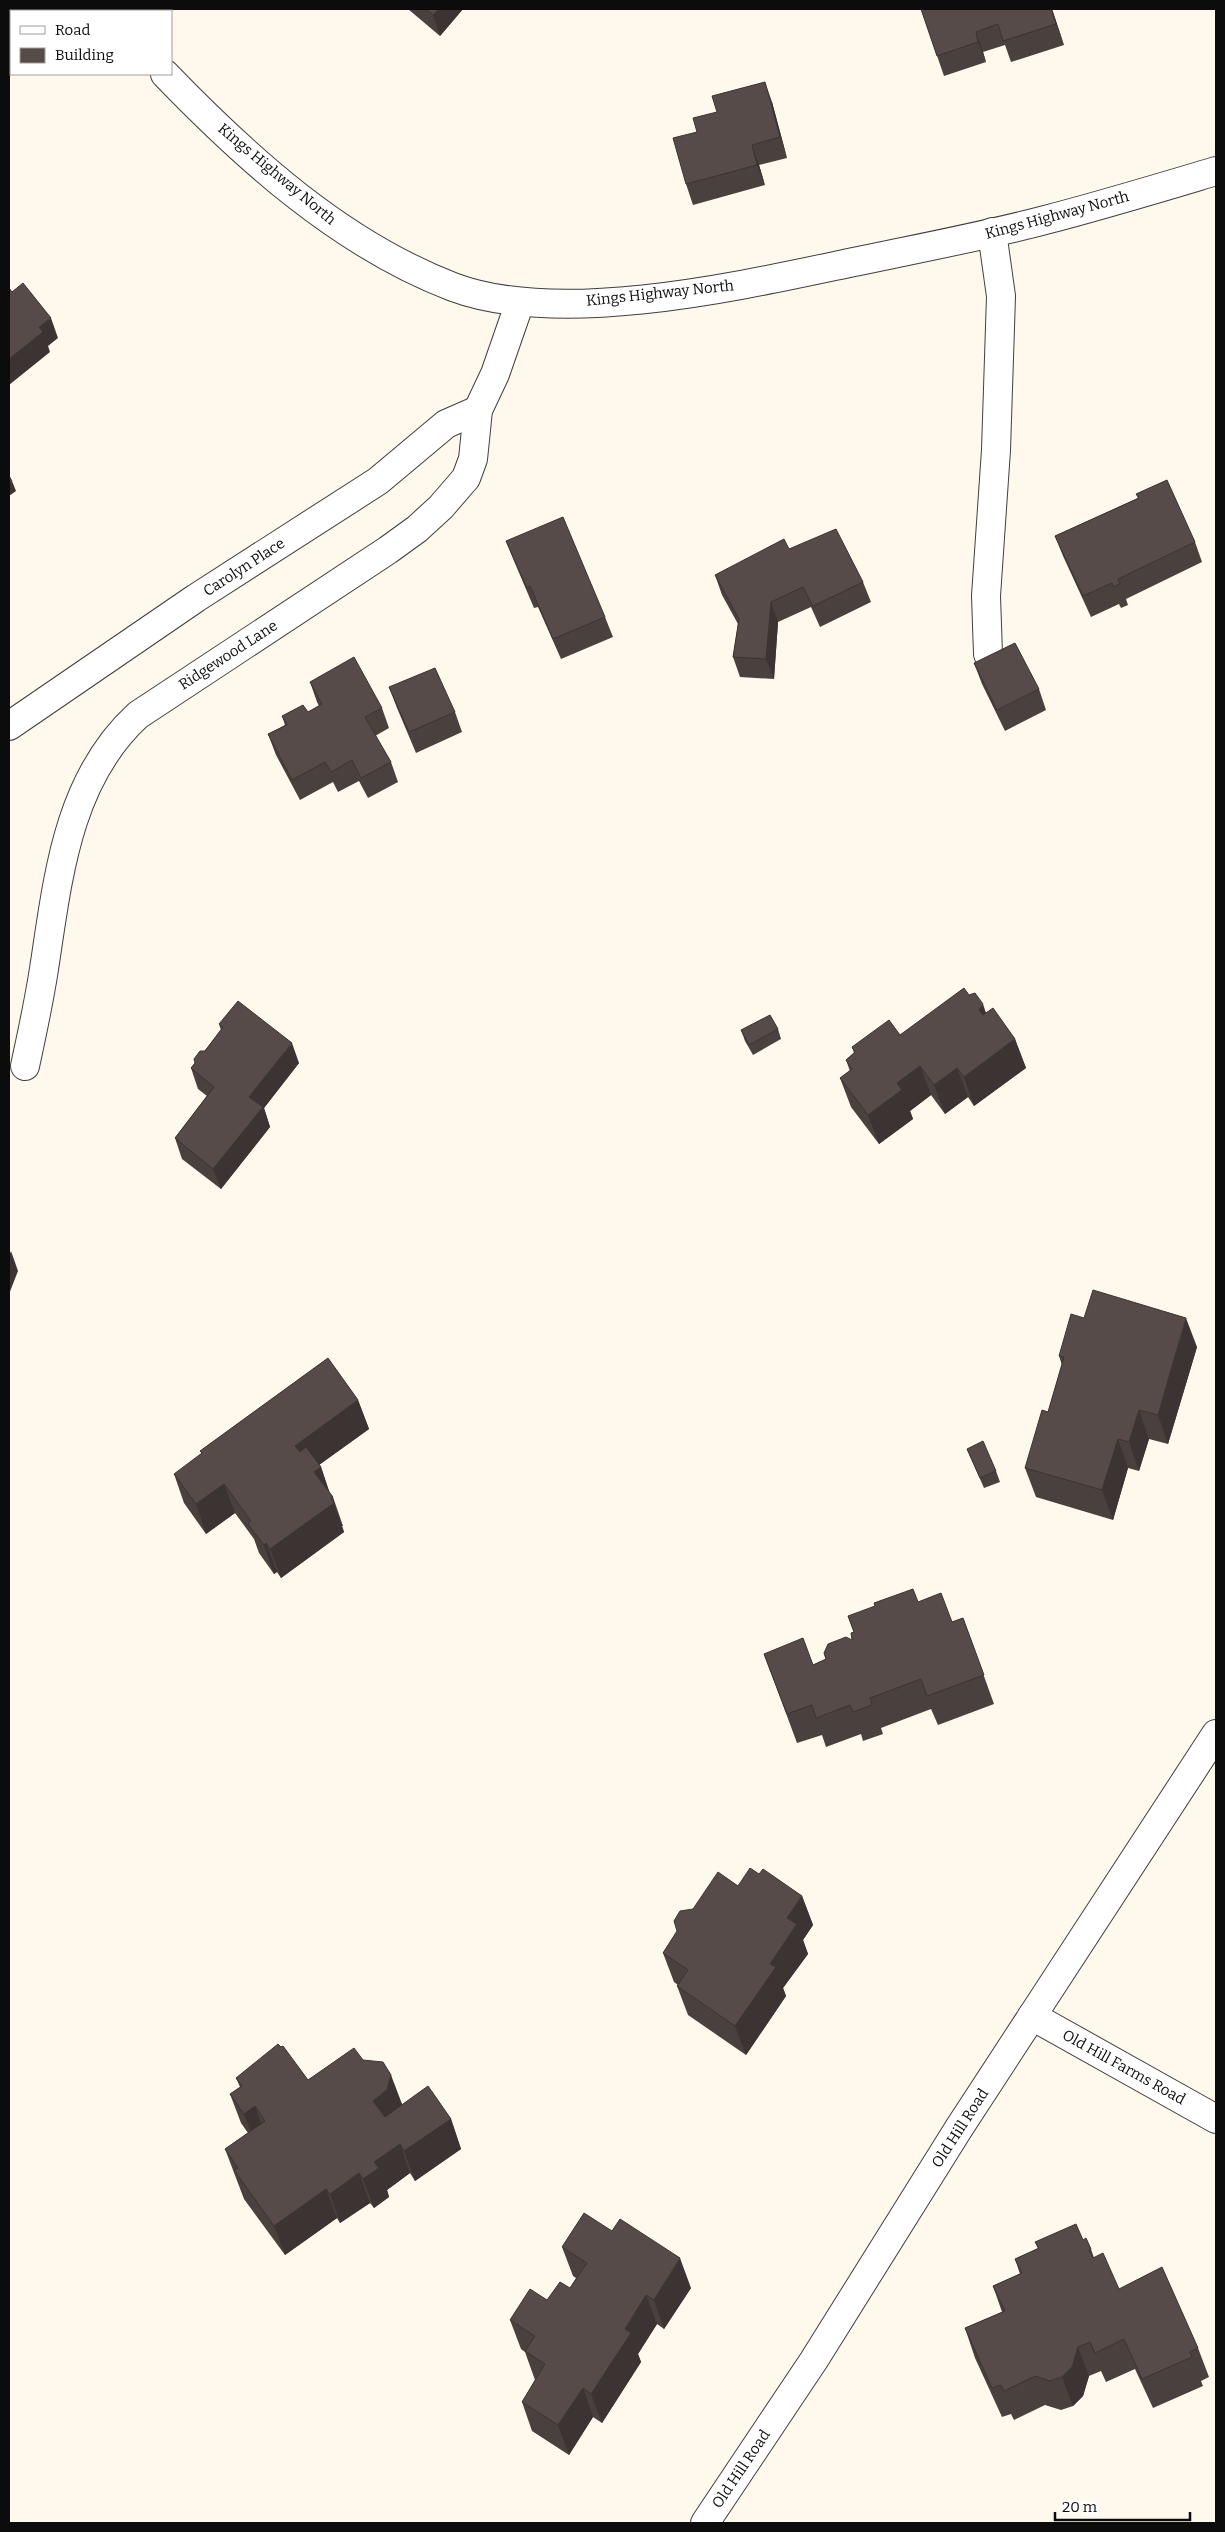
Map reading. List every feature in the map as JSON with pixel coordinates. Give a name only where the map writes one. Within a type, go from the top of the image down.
[{"type":"street","name":"Kings Highway North","points":[[166,75],[249,154],[337,225],[402,264],[454,287],[494,298],[520,302],[620,301],[766,280],[1045,220],[1216,171]]},
{"type":"street","points":[[988,654],[986,596],[996,450],[1001,296],[992,232]]},
{"type":"street","name":"Ridgewood Lane","points":[[26,1066],[44,971],[54,900],[71,823],[82,794],[105,751],[122,730],[138,715],[418,529],[441,507],[466,478],[473,459],[478,410],[495,374],[520,302]]},
{"type":"street","name":"Carolyn Place","points":[[9,726],[212,588],[378,481],[446,424],[478,410]]},
{"type":"street","name":"Old Hill Road","points":[[705,2523],[814,2360],[1032,2016],[1216,1734]]},
{"type":"street","name":"Old Hill Farms Road","points":[[1032,2016],[1216,2119]]},
{"type":"building","points":[[425,9],[439,9],[433,15]]},
{"type":"building","points":[[921,9],[1051,9],[1056,24],[1003,41],[998,24],[976,32],[978,42],[937,56]]},
{"type":"building","points":[[765,82],[780,137],[752,145],[757,165],[686,184],[673,138],[697,132],[693,118],[717,112],[712,96]]},
{"type":"building","points":[[23,283],[51,318],[39,327],[43,332],[9,359],[9,288],[12,292]]},
{"type":"building","points":[[1167,480],[1195,542],[1118,579],[1120,584],[1113,587],[1112,583],[1083,596],[1055,536],[1139,498],[1136,494]]},
{"type":"building","points":[[563,517],[605,617],[553,639],[530,586],[527,588],[506,541]]},
{"type":"building","points":[[836,529],[863,582],[813,606],[803,587],[771,602],[766,659],[733,657],[739,619],[715,575],[784,539],[789,549]]},
{"type":"building","points":[[1015,643],[1039,689],[997,710],[974,663]]},
{"type":"building","points":[[354,657],[382,708],[365,717],[391,762],[361,778],[352,760],[331,772],[325,762],[292,780],[268,734],[287,725],[282,716],[303,705],[308,712],[322,704],[310,682]]},
{"type":"building","points":[[435,668],[455,712],[409,732],[389,687]]},
{"type":"building","points":[[964,988],[969,995],[975,993],[983,1004],[979,1010],[983,1015],[993,1008],[1015,1039],[964,1077],[957,1068],[934,1085],[920,1066],[897,1083],[902,1090],[868,1115],[840,1078],[852,1069],[846,1060],[855,1052],[852,1047],[889,1020],[900,1035]]},
{"type":"building","points":[[238,1001],[292,1043],[249,1097],[263,1107],[213,1169],[175,1138],[214,1087],[191,1068],[195,1063],[194,1059],[200,1051],[205,1051],[223,1027],[219,1024]]},
{"type":"building","points":[[770,1015],[778,1029],[749,1045],[741,1030]]},
{"type":"building","points":[[1093,1290],[1186,1318],[1158,1415],[1139,1410],[1129,1442],[1118,1439],[1102,1490],[1025,1468],[1042,1410],[1048,1412],[1064,1357],[1059,1356],[1071,1314],[1084,1318]]},
{"type":"building","points":[[328,1358],[358,1400],[295,1446],[300,1452],[306,1447],[321,1467],[314,1472],[333,1497],[331,1498],[334,1503],[270,1549],[266,1543],[264,1545],[248,1524],[251,1521],[224,1484],[196,1504],[174,1474],[202,1453],[200,1451]]},
{"type":"building","points":[[983,1441],[996,1471],[980,1478],[967,1449]]},
{"type":"building","points":[[913,1589],[918,1602],[941,1593],[952,1622],[963,1618],[984,1675],[927,1696],[921,1679],[870,1698],[872,1705],[853,1712],[850,1705],[816,1718],[812,1705],[787,1714],[764,1654],[803,1638],[813,1665],[826,1659],[824,1653],[828,1644],[846,1637],[852,1640],[851,1633],[854,1632],[848,1616],[875,1606],[874,1603]]},
{"type":"building","points":[[750,1868],[759,1874],[763,1869],[802,1896],[787,1918],[797,1924],[770,1964],[776,1967],[735,2026],[677,1986],[688,1970],[663,1953],[677,1931],[674,1921],[680,1911],[693,1909],[718,1872],[738,1886]]},
{"type":"building","points":[[278,2044],[281,2047],[283,2046],[308,2080],[354,2048],[363,2060],[383,2062],[391,2075],[387,2090],[373,2101],[385,2117],[428,2086],[451,2119],[404,2151],[400,2144],[374,2162],[379,2168],[363,2179],[359,2173],[330,2194],[326,2189],[274,2226],[234,2170],[238,2168],[225,2149],[265,2121],[255,2106],[244,2114],[230,2094],[242,2086],[236,2078]]},
{"type":"building","points":[[584,2213],[612,2231],[620,2219],[680,2258],[654,2300],[646,2295],[625,2329],[631,2333],[591,2394],[583,2388],[558,2425],[522,2402],[545,2364],[525,2351],[535,2336],[510,2320],[530,2289],[547,2300],[560,2282],[570,2288],[587,2263],[562,2247]]},
{"type":"building","points":[[1076,2224],[1083,2240],[1086,2238],[1093,2258],[1103,2253],[1119,2289],[1162,2267],[1198,2348],[1190,2352],[1192,2357],[1142,2379],[1124,2339],[1095,2353],[1090,2342],[1078,2347],[1072,2367],[1062,2377],[1050,2381],[1035,2376],[1004,2391],[1001,2385],[992,2388],[965,2328],[1005,2311],[993,2286],[1022,2273],[1015,2259],[1039,2248],[1035,2242]]}]
